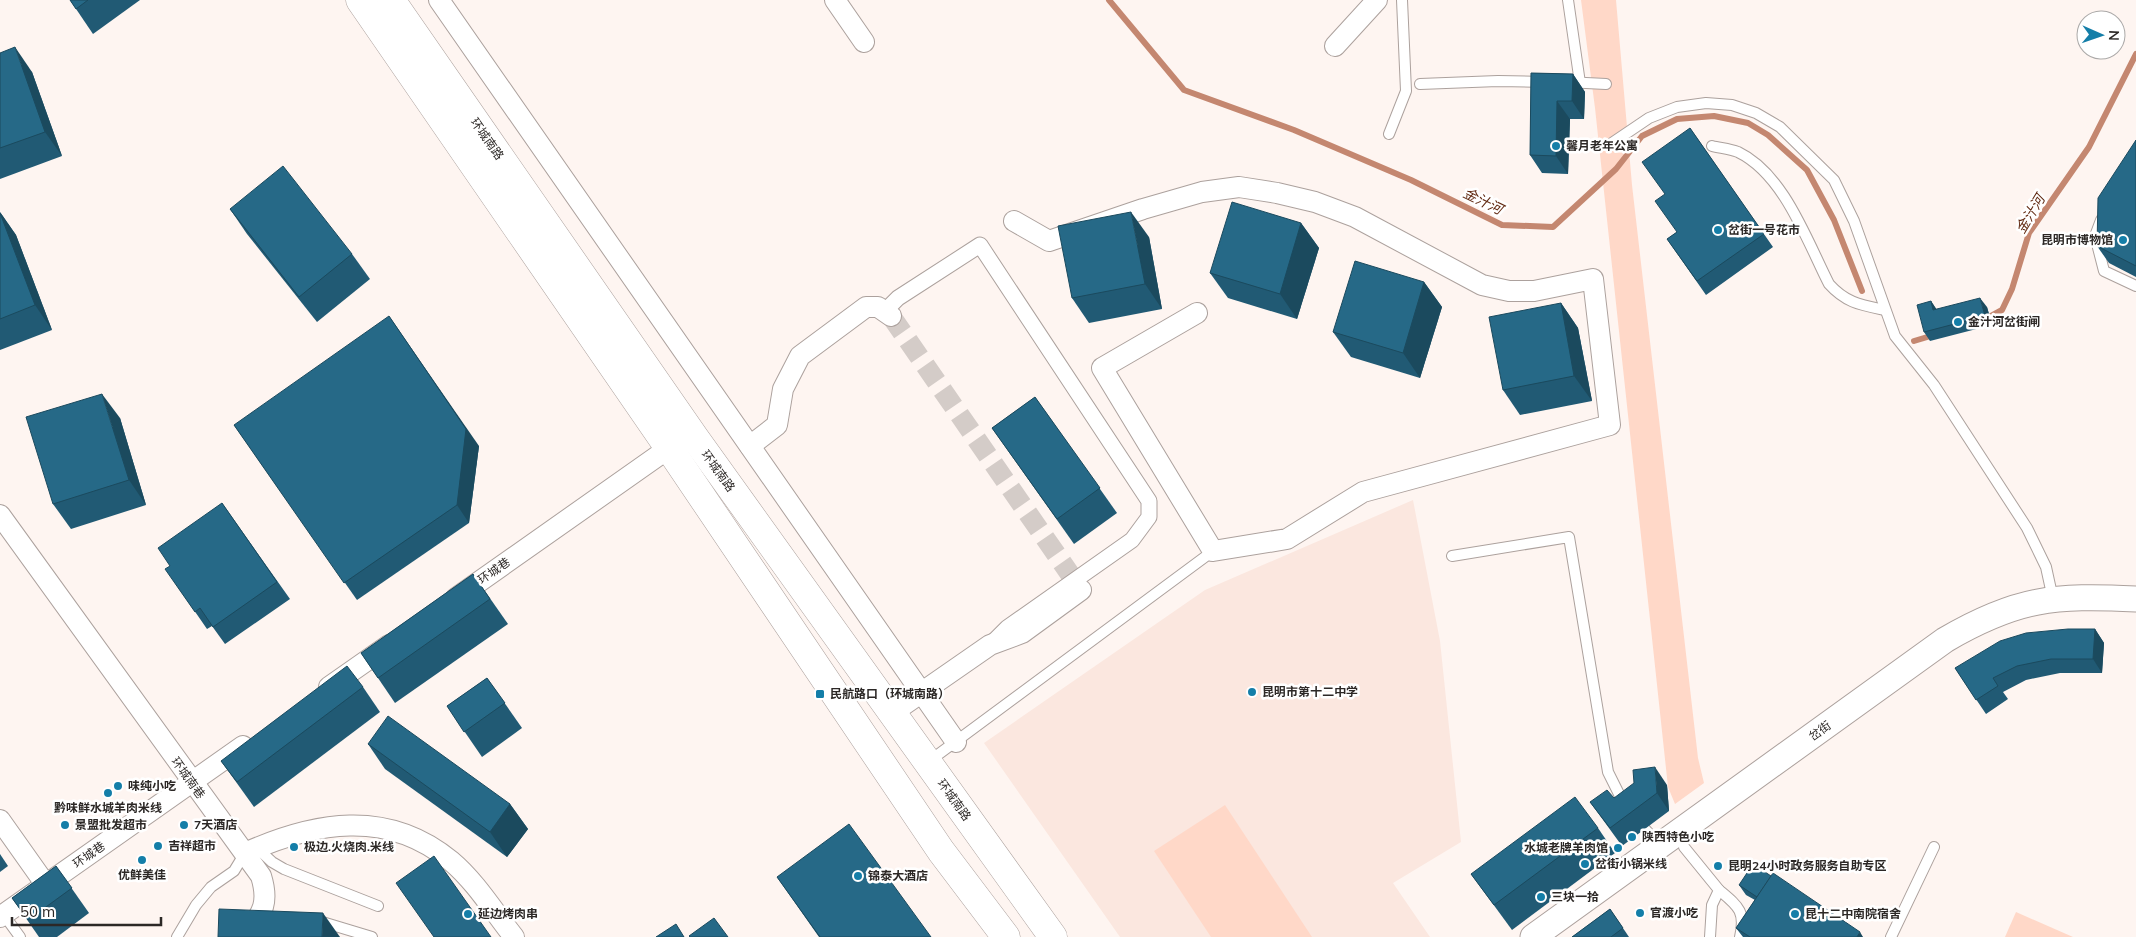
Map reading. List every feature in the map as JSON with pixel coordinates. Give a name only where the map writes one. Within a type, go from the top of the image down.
[{"type":"main road","name":"环城南路","points":[[360,0],[669,448],[941,851],[1006,937]]},
{"type":"main road","name":"环城南路","points":[[391,0],[695,438],[1053,937]]},
{"type":"street","points":[[439,0],[956,742]]},
{"type":"street","points":[[835,0],[864,42]]},
{"type":"street","points":[[1335,46],[1377,0]]},
{"type":"street","points":[[1014,221],[1049,241],[1143,209],[1202,192],[1239,187],[1315,202],[1356,217],[1482,285],[1509,291],[1534,291],[1593,280],[1610,425],[1363,492],[1287,539],[1213,551],[1102,368],[1197,312]]},
{"type":"street","points":[[750,446],[777,425],[783,389],[800,356],[866,307],[878,306],[888,313],[898,298],[980,245],[1149,501],[1149,517],[1132,540],[1007,628],[990,645],[892,712]]},
{"type":"street","name":"环城巷","points":[[437,612],[669,448]]},
{"type":"street","name":"环城南巷","points":[[0,515],[191,782],[251,851],[261,876],[269,910],[245,937]]},
{"type":"street","points":[[990,645],[1022,632],[1080,590]]},
{"type":"street","name":"岔街","points":[[1533,937],[1653,838],[1945,640],[1975,622],[2002,611],[2053,599],[2074,597],[2136,599]]},
{"type":"street","name":"岔街","points":[[1558,937],[1954,653],[1982,636],[2014,623],[2046,615],[2074,612],[2136,614]]},
{"type":"street","points":[[314,697],[405,634]]},
{"type":"street","name":"环城巷","points":[[2,916],[257,737]]},
{"type":"street","points":[[0,820],[46,886]]},
{"type":"street","points":[[251,851],[306,830],[342,825],[366,825],[400,831],[434,848],[452,861],[470,880],[514,937]]},
{"type":"lane","points":[[1389,134],[1406,91],[1402,0]]},
{"type":"lane","points":[[1568,0],[1580,82]]},
{"type":"lane","points":[[1420,84],[1498,81],[1606,84]]},
{"type":"lane","points":[[1612,143],[1649,118],[1677,107],[1706,103],[1732,105],[1748,110],[1780,127],[1834,180],[1854,221],[1877,279],[1885,310],[1895,336],[1934,385],[2028,528],[2046,567],[2053,599]]},
{"type":"lane","points":[[1712,146],[1738,152],[1759,167],[1779,188],[1829,284],[1840,296],[1855,303],[1885,310]]},
{"type":"lane","points":[[2104,212],[2095,236],[2104,271],[2136,286]]},
{"type":"lane","points":[[1452,556],[1569,537],[1608,772],[1621,802],[1630,812]]},
{"type":"lane","points":[[927,762],[1213,551]]},
{"type":"lane","points":[[1684,847],[1719,890],[1738,907],[1742,914],[1743,923],[1740,937]]},
{"type":"lane","points":[[1891,937],[1934,847]]},
{"type":"lane","points":[[177,937],[196,905],[211,887],[234,871],[251,851],[284,869],[378,906]]},
{"type":"lane","points":[[1710,937],[1712,905],[1719,890]]},
{"type":"lane","points":[[2,916],[20,937]]},
{"type":"lane","points":[[312,920],[372,937]]},
{"type":"shaded area","points":[[1581,0],[1616,0],[1632,185],[1698,758],[1704,783],[1675,804],[1668,787],[1595,108]]},
{"type":"shaded area","name":"昆明市第十二中学","points":[[1413,500],[1440,641],[1461,842],[1393,883],[1430,937],[1120,937],[984,743],[1205,590]]},
{"type":"shaded area","points":[[1225,805],[1312,937],[1211,937],[1154,851]]},
{"type":"shaded area","points":[[2016,912],[2073,937],[2005,937]]},
{"type":"building","points":[[70,0],[88,0],[76,9]]},
{"type":"building","points":[[15,47],[45,132],[0,148],[0,53]]},
{"type":"building","points":[[1531,73],[1573,74],[1572,101],[1557,101],[1556,156],[1530,155]]},
{"type":"building","name":"岔街一号花市","points":[[1690,128],[1764,234],[1697,281],[1667,239],[1677,232],[1655,201],[1665,194],[1642,162]]},
{"type":"building","points":[[2136,140],[2136,266],[2097,246],[2098,198]]},
{"type":"building","points":[[283,166],[352,254],[299,297],[230,209]]},
{"type":"building","points":[[1232,202],[1301,223],[1280,294],[1210,273]]},
{"type":"building","points":[[1131,212],[1145,284],[1072,298],[1058,226]]},
{"type":"building","points":[[0,213],[35,305],[0,319]]},
{"type":"building","points":[[1355,261],[1424,282],[1403,353],[1333,332]]},
{"type":"building","points":[[1980,298],[1985,316],[1924,332],[1917,305],[1931,301],[1933,310]]},
{"type":"building","points":[[1561,303],[1574,376],[1503,390],[1489,317]]},
{"type":"building","points":[[389,316],[466,429],[457,505],[344,583],[234,425]]},
{"type":"building","points":[[102,394],[129,480],[53,504],[26,417]]},
{"type":"building","points":[[1035,397],[1100,488],[1057,519],[992,428]]},
{"type":"building","points":[[222,503],[277,582],[213,627],[200,608],[195,612],[165,569],[170,566],[158,548]]},
{"type":"building","points":[[473,574],[490,599],[378,678],[361,653]]},
{"type":"building","points":[[2068,629],[2095,629],[2093,659],[2051,659],[2017,666],[1993,678],[1998,686],[1976,700],[1955,668],[2000,641],[2026,633]]},
{"type":"building","points":[[347,666],[363,687],[237,782],[221,761]]},
{"type":"building","points":[[487,678],[505,703],[464,732],[447,706]]},
{"type":"building","points":[[388,716],[510,804],[490,832],[368,744]]},
{"type":"building","points":[[1655,767],[1657,793],[1610,828],[1590,802],[1607,790],[1614,798],[1634,783],[1633,770]]},
{"type":"building","points":[[1575,797],[1598,828],[1494,905],[1471,874]]},
{"type":"building","name":"锦泰大酒店","points":[[849,824],[931,937],[820,937],[777,877]]},
{"type":"building","points":[[434,856],[491,937],[434,937],[396,883]]},
{"type":"building","points":[[1753,864],[1771,876],[1757,897],[1739,885]]},
{"type":"building","points":[[56,866],[72,888],[28,920],[12,898]]},
{"type":"building","points":[[1773,873],[1860,932],[1857,937],[1750,937],[1736,928]]},
{"type":"building","points":[[219,909],[323,913],[322,937],[218,937]]},
{"type":"building","points":[[1610,909],[1623,928],[1611,937],[1572,937]]},
{"type":"building","points":[[714,918],[728,937],[689,936]]},
{"type":"building","points":[[676,924],[684,937],[656,937]]},
{"type":"waterway","name":"金汁河","points":[[1109,0],[1184,90],[1294,130],[1411,180],[1502,225],[1553,227],[1616,169],[1642,136],[1677,119],[1714,116],[1748,123],[1768,135],[1807,170],[1834,220],[1862,291]]},
{"type":"waterway","name":"金汁河","points":[[1982,321],[2002,310],[2012,289],[2029,233],[2089,147],[2136,54]]},
{"type":"waterway","name":"金汁河","points":[[1914,341],[1934,335]]},
{"type":"tunnel","points":[[891,316],[1081,590]]},
{"type":"place","name":"馨月老年公寓","points":[[1556,146]]},
{"type":"place","name":"岔街一号花市","points":[[1718,230]]},
{"type":"place","name":"昆明市博物馆","points":[[2123,240]]},
{"type":"place","name":"金汁河岔街闸","points":[[1958,322]]},
{"type":"place","name":"昆明市第十二中学","points":[[1252,692]]},
{"type":"place","name":"民航路口（环城南路）","points":[[820,694]]},
{"type":"place","name":"味纯小吃","points":[[118,786]]},
{"type":"place","name":"黔味鲜水城羊肉米线","points":[[108,793]]},
{"type":"place","name":"景盟批发超市","points":[[65,825]]},
{"type":"place","name":"7天酒店","points":[[184,825]]},
{"type":"place","name":"陕西特色小吃","points":[[1632,837]]},
{"type":"place","name":"吉祥超市","points":[[158,846]]},
{"type":"place","name":"极边.火烧肉.米线","points":[[294,847]]},
{"type":"place","name":"水城老牌羊肉馆","points":[[1618,848]]},
{"type":"place","name":"优鲜美佳","points":[[142,860]]},
{"type":"place","name":"岔街小锅米线","points":[[1585,864]]},
{"type":"place","name":"昆明24小时政务服务自助专区","points":[[1718,866]]},
{"type":"place","name":"锦泰大酒店","points":[[858,876]]},
{"type":"place","name":"三块一拾","points":[[1541,897]]},
{"type":"place","name":"官渡小吃","points":[[1640,913]]},
{"type":"place","name":"延边烤肉串","points":[[468,914]]},
{"type":"place","name":"昆十二中南院宿舍","points":[[1795,914]]}]
